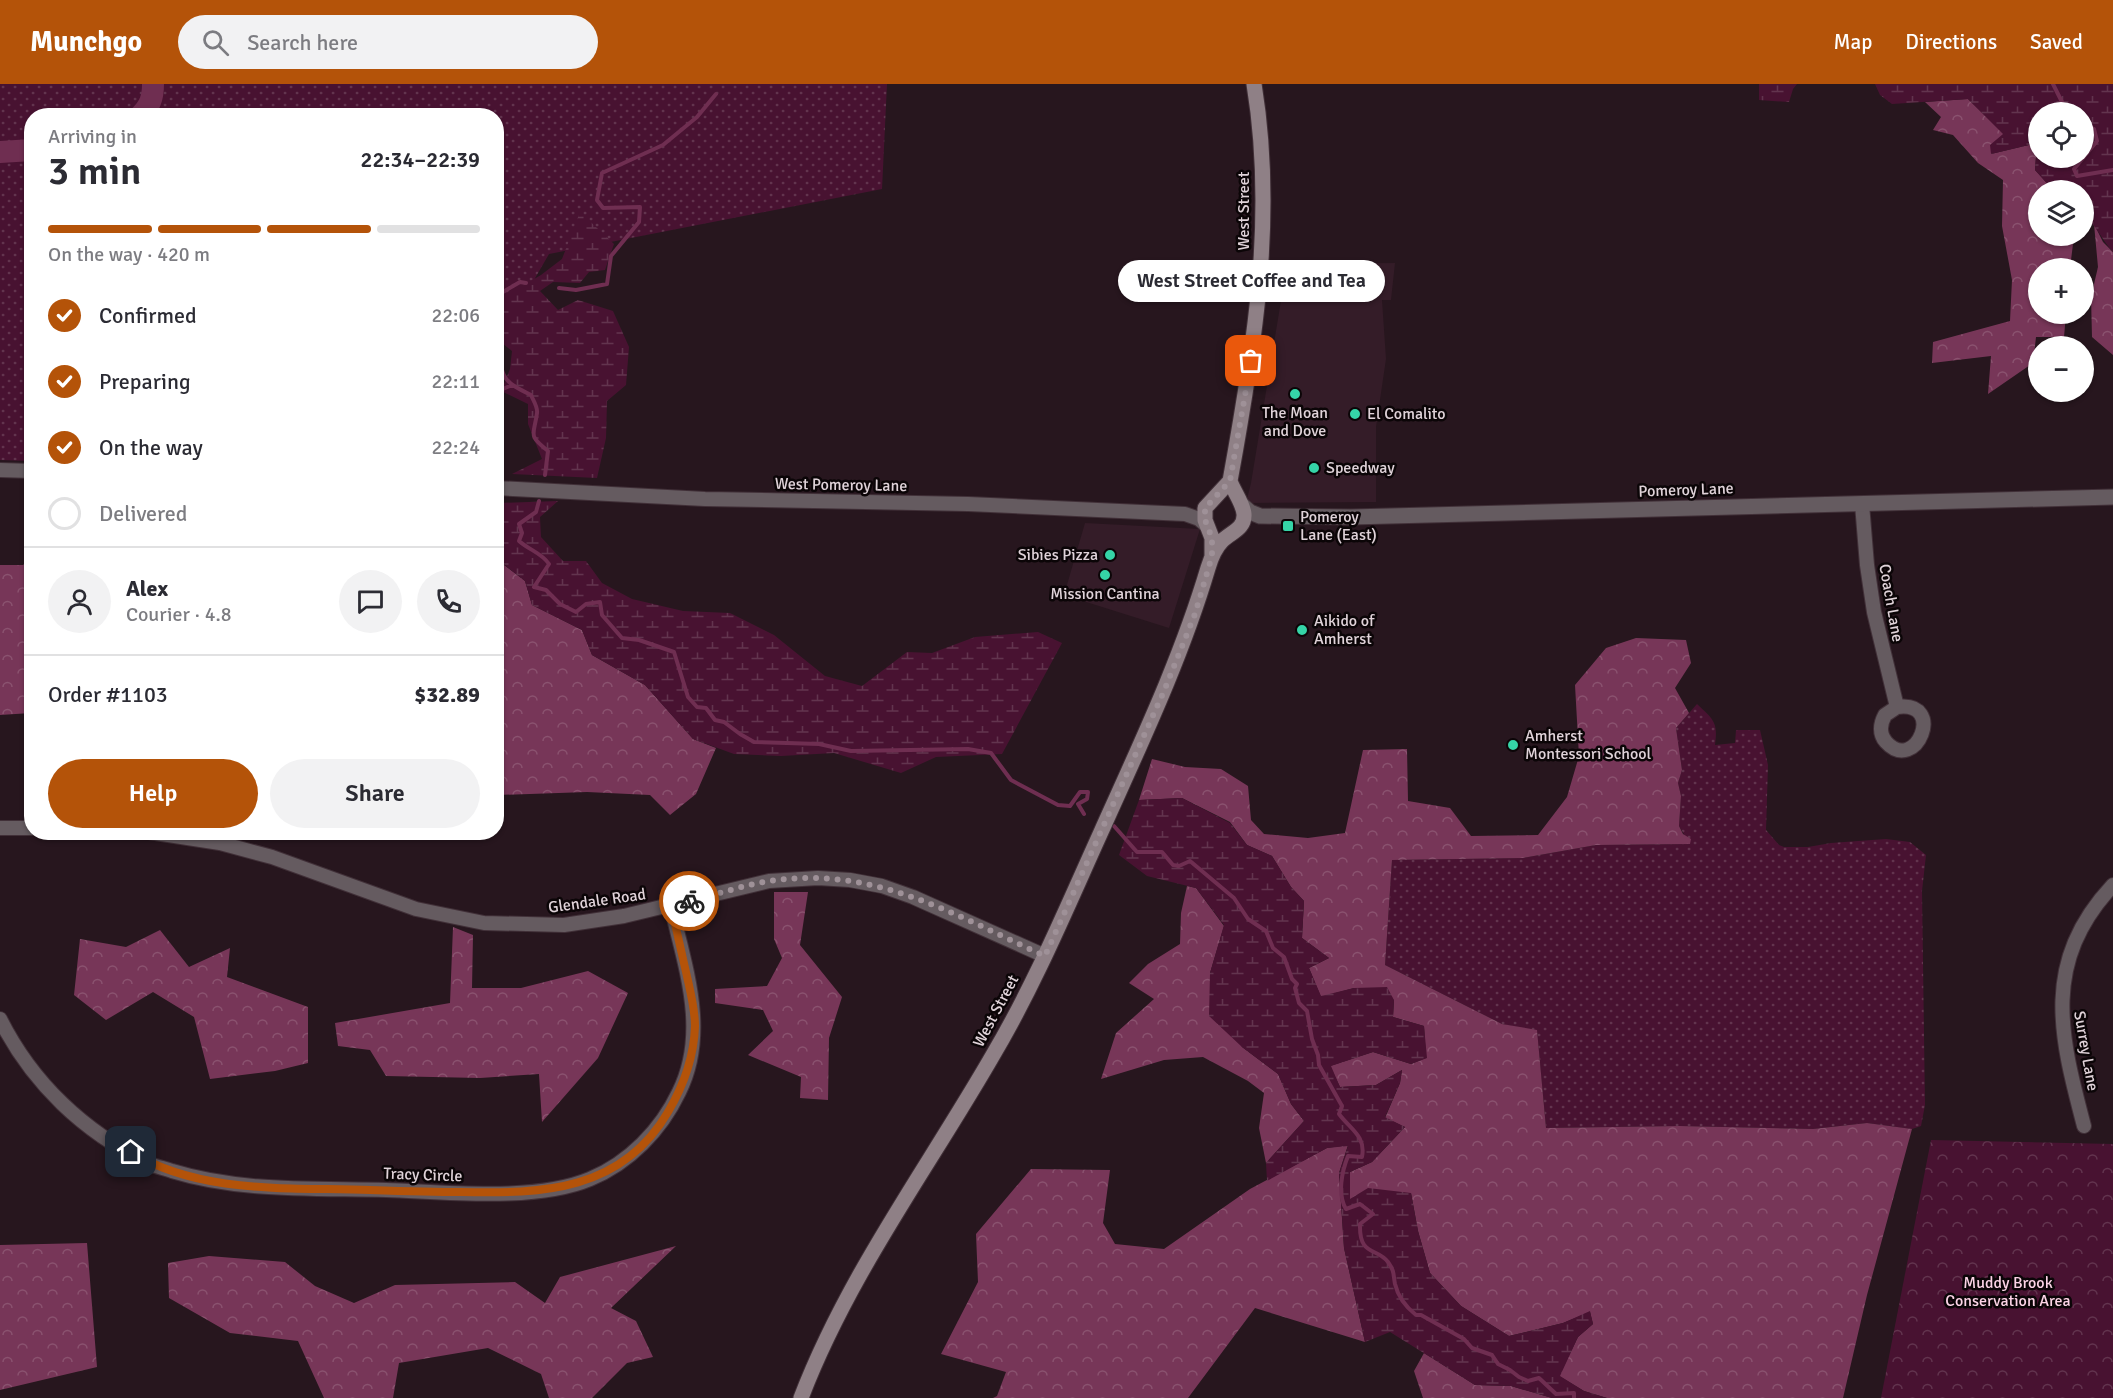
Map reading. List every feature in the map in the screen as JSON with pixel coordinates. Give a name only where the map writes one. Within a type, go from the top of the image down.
[{"type":"main road","name":"West Street","points":[[1230,481],[1251,361],[1261,267],[1262,154],[1254,84]]},
{"type":"main road","points":[[1207,526],[1217,534],[1235,531],[1244,519],[1230,481],[1212,500]]},
{"type":"main road","points":[[1212,500],[1226,495],[1232,496],[1240,504]]},
{"type":"main road","name":"West Street","points":[[801,1398],[817,1357],[865,1266],[994,1054],[1045,956],[1164,691],[1195,614],[1212,556],[1212,538],[1204,514],[1212,500]]},
{"type":"main road","name":"West Street","points":[[1212,556],[1221,542],[1235,531]]},
{"type":"street","points":[[0,470],[24,471]]},
{"type":"street","name":"West Pomeroy Lane","points":[[504,489],[705,499],[968,504],[1185,514],[1199,519],[1207,526]]},
{"type":"street","name":"Pomeroy Lane","points":[[1260,516],[1416,515],[2113,497]]},
{"type":"street","name":"West Pomeroy Lane","points":[[1185,514],[1212,500]]},
{"type":"street","points":[[1235,531],[1260,516],[1240,504]]},
{"type":"street","name":"Coach Lane","points":[[1862,504],[1866,558],[1874,612],[1897,707]]},
{"type":"street","points":[[0,828],[24,828]]},
{"type":"street","name":"Glendale Road","points":[[201,840],[272,856],[417,909],[484,923],[564,925],[671,906],[769,881],[818,878],[850,880],[882,886],[913,897],[1045,956]]},
{"type":"street","name":"Surrey Lane","points":[[2084,1126],[2063,1035],[2063,988],[2075,941],[2090,914],[2113,885]]},
{"type":"street","name":"Tracy Circle","points":[[0,1019],[18,1053],[37,1079],[68,1110],[93,1130],[150,1164],[195,1178],[255,1187],[512,1194],[568,1186],[590,1179],[618,1165],[643,1144],[663,1119],[680,1091],[691,1061],[695,1026],[693,1005],[671,906]]},
{"type":"shaded area","points":[[1395,263],[1391,300],[1382,300],[1386,359],[1376,427],[1376,502],[1246,503],[1287,264]]},
{"type":"shaded area","points":[[1085,523],[1200,529],[1169,628],[1064,595]]},
{"type":"green space","points":[[0,84],[887,84],[882,189],[549,254],[504,332],[504,108],[24,108],[24,461],[0,460]]},
{"type":"green space","points":[[1759,84],[1797,84],[1789,102],[1759,100]]},
{"type":"green space","points":[[1875,84],[2113,84],[2113,252],[2094,227],[2094,180],[2044,180],[2035,170],[2035,168],[2094,168],[2094,102],[2028,102],[2028,145],[1991,154],[1990,145],[2003,134],[1968,99],[1892,104],[1880,95]]},
{"type":"green space","points":[[1968,99],[2004,134],[1991,154],[2028,145],[2028,168],[2035,168],[2044,180],[2028,180],[2028,246],[2073,246],[2071,258],[2028,258],[2028,324],[2065,324],[2064,336],[2028,336],[2028,366],[1988,394],[1991,356],[1932,363],[1933,342],[2010,321],[2012,280],[2002,226],[2003,180],[1978,163],[1953,135],[1933,130],[1941,117],[1925,102]]},
{"type":"green space","points":[[580,212],[614,244],[605,270],[589,272],[580,283],[553,282],[540,291],[558,310],[578,300],[613,311],[629,347],[626,385],[607,401],[606,438],[597,478],[512,474],[542,459],[528,424],[528,404],[504,392],[512,351],[504,345],[504,297],[541,275],[562,259]]},
{"type":"green space","points":[[2094,224],[2103,242],[2113,252],[2113,355],[2092,336],[2094,284],[2098,267]]},
{"type":"green space","points":[[558,501],[540,517],[541,537],[563,561],[586,561],[602,583],[632,599],[683,611],[730,613],[774,635],[825,676],[862,686],[907,652],[932,653],[975,637],[1038,632],[1062,643],[1002,754],[936,757],[901,773],[834,753],[781,756],[734,754],[693,739],[645,685],[592,655],[582,630],[532,605],[525,581],[504,564],[504,503]]},
{"type":"green space","points":[[0,565],[23,565],[24,713],[0,715]]},
{"type":"green space","points":[[504,565],[525,581],[532,605],[582,630],[592,655],[645,685],[693,739],[716,748],[696,794],[670,815],[650,795],[587,792],[504,795]]},
{"type":"green space","points":[[1636,638],[1686,640],[1691,663],[1675,688],[1689,713],[1676,728],[1682,770],[1678,783],[1681,796],[1679,826],[1683,834],[1691,839],[1690,844],[1596,845],[1523,858],[1392,860],[1385,965],[1502,1024],[1537,1030],[1546,1128],[1679,1126],[1813,1129],[1867,1123],[1912,1129],[1867,1295],[1843,1398],[1607,1398],[1584,1391],[1559,1376],[1578,1337],[1593,1324],[1590,1312],[1563,1323],[1509,1336],[1461,1306],[1430,1273],[1418,1231],[1411,1193],[1350,1199],[1350,1172],[1372,1162],[1405,1127],[1385,1118],[1400,1083],[1402,1070],[1376,1085],[1340,1087],[1330,1066],[1373,1052],[1411,1064],[1426,1058],[1424,1026],[1393,1017],[1394,1000],[1354,988],[1321,997],[1309,968],[1329,958],[1302,938],[1304,901],[1291,887],[1272,856],[1247,845],[1230,822],[1182,798],[1139,800],[1152,759],[1185,767],[1221,769],[1248,786],[1251,820],[1264,834],[1308,838],[1345,833],[1363,750],[1407,749],[1408,801],[1450,808],[1471,836],[1538,835],[1567,797],[1579,756],[1575,685],[1606,648]]},
{"type":"green space","points":[[1697,704],[1714,722],[1715,745],[1735,743],[1736,730],[1760,730],[1768,765],[1766,830],[1779,845],[1808,847],[1886,839],[1910,842],[1926,855],[1922,891],[1925,1105],[1921,1126],[1912,1129],[1867,1123],[1813,1129],[1679,1126],[1546,1128],[1537,1031],[1502,1024],[1385,965],[1392,860],[1523,858],[1596,845],[1690,844],[1679,826],[1681,796],[1678,783],[1682,770],[1676,728]]},
{"type":"green space","points":[[1182,798],[1230,823],[1247,845],[1272,856],[1291,887],[1304,901],[1302,938],[1329,958],[1309,968],[1321,996],[1354,988],[1387,987],[1394,1000],[1393,1017],[1424,1026],[1427,1058],[1411,1064],[1373,1052],[1331,1066],[1340,1087],[1376,1085],[1402,1070],[1400,1083],[1385,1117],[1405,1127],[1372,1162],[1350,1172],[1350,1199],[1368,1188],[1411,1193],[1418,1231],[1430,1273],[1461,1306],[1509,1336],[1563,1323],[1590,1311],[1593,1324],[1578,1337],[1560,1376],[1584,1391],[1607,1398],[1552,1398],[1511,1386],[1475,1385],[1390,1332],[1365,1342],[1344,1248],[1339,1173],[1348,1146],[1327,1148],[1267,1181],[1266,1163],[1304,1121],[1291,1104],[1278,1074],[1242,1047],[1209,1016],[1210,973],[1224,925],[1196,888],[1147,876],[1119,855],[1139,800]]},
{"type":"green space","points":[[1187,886],[1196,888],[1224,926],[1210,973],[1242,1047],[1278,1074],[1291,1104],[1304,1121],[1266,1163],[1259,1128],[1264,1093],[1248,1081],[1203,1057],[1164,1060],[1101,1079],[1116,1033],[1154,999],[1129,983],[1148,964],[1180,944],[1181,913]]},
{"type":"green space","points":[[774,892],[808,892],[800,945],[842,997],[829,1038],[828,1100],[800,1098],[801,1077],[748,1055],[773,1031],[763,1010],[715,1003],[715,989],[767,986],[782,958],[774,939]]},
{"type":"green space","points":[[453,927],[473,935],[472,988],[521,988],[588,971],[628,993],[598,1058],[542,1122],[539,1074],[480,1078],[386,1076],[370,1050],[338,1046],[335,1023],[450,1003]]},
{"type":"green space","points":[[160,930],[189,967],[230,948],[227,977],[308,1007],[308,1063],[275,1071],[210,1079],[194,1017],[153,992],[106,1020],[74,995],[80,939],[126,947]]},
{"type":"green space","name":"Muddy Brook Conservation Area","points":[[1931,1140],[2113,1144],[2113,1398],[1881,1398]]},
{"type":"green space","points":[[1348,1145],[1339,1173],[1344,1248],[1365,1342],[1255,1308],[1188,1398],[993,1398],[997,1396],[1006,1372],[941,1354],[978,1282],[976,1234],[1031,1169],[1110,1170],[1103,1223],[1115,1244],[1164,1249],[1250,1189],[1327,1148]]},
{"type":"green space","points":[[87,1243],[97,1367],[0,1390],[0,1245]]},
{"type":"green space","points":[[676,1246],[611,1308],[636,1321],[653,1357],[627,1363],[592,1398],[549,1398],[541,1374],[488,1348],[399,1363],[393,1398],[324,1398],[298,1341],[230,1333],[169,1298],[168,1263],[209,1256],[285,1262],[315,1286],[354,1303],[395,1285],[515,1282],[545,1303],[560,1277]]},
{"type":"green space","points":[[1424,1353],[1475,1385],[1511,1386],[1552,1398],[1423,1398],[1414,1371]]},
{"type":"waterway","points":[[147,108],[153,84]]},
{"type":"waterway","points":[[2053,84],[2062,102]]},
{"type":"waterway","points":[[559,288],[576,290],[607,284],[611,256],[639,222],[640,207],[603,208],[597,200],[602,173],[663,145],[697,117],[716,94]]},
{"type":"waterway","points":[[2094,129],[2097,141],[2094,145]]},
{"type":"waterway","points":[[0,152],[24,150]]},
{"type":"waterway","points":[[2075,168],[2077,176],[2113,170]]},
{"type":"waterway","points":[[504,291],[520,282],[526,283]]},
{"type":"waterway","points":[[504,376],[515,387],[531,395],[536,406],[534,438],[548,451],[545,475]]},
{"type":"waterway","points":[[504,388],[512,385]]},
{"type":"waterway","points":[[539,501],[536,512],[519,524],[522,533],[519,541],[543,557],[549,564],[534,587],[546,590],[560,604],[576,612],[586,604],[600,602],[602,615],[622,638],[639,640],[674,652],[688,697],[697,707],[706,708],[715,720],[724,722],[754,742],[819,744],[851,751],[968,749],[991,753],[1011,780],[1058,805],[1070,806],[1080,792],[1088,792],[1087,799],[1078,804],[1084,814]]},
{"type":"waterway","points":[[1114,826],[1137,852],[1162,852],[1173,865],[1179,866],[1190,861],[1234,898],[1248,919],[1266,931],[1273,948],[1284,957],[1292,979],[1297,984],[1295,988],[1299,1003],[1307,1011],[1319,1065],[1342,1106],[1339,1114],[1360,1138],[1362,1144],[1362,1157],[1348,1156],[1346,1162],[1341,1182],[1343,1203],[1346,1209],[1360,1204],[1373,1214],[1360,1224],[1362,1242],[1369,1250],[1384,1257],[1388,1262],[1393,1271],[1398,1293],[1406,1305],[1416,1315],[1421,1315],[1464,1339],[1472,1348],[1492,1355],[1498,1364],[1519,1377],[1528,1381],[1539,1378],[1556,1394],[1574,1393],[1574,1398]]},
{"type":"way so far","points":[[689,901],[769,881],[818,878],[850,880],[882,886],[913,897],[1045,956],[1164,691],[1195,614],[1212,556],[1212,538],[1205,520],[1205,508],[1230,481],[1251,361]]},
{"type":"place","name":"West Street Coffee and Tea","points":[[1251,361]]},
{"type":"place","name":"The Moan and Dove","points":[[1295,394]]},
{"type":"place","name":"El Comalito","points":[[1355,414]]},
{"type":"place","name":"Speedway","points":[[1314,468]]},
{"type":"place","name":"Pomeroy Lane (East)","points":[[1288,526]]},
{"type":"place","name":"Sibies Pizza","points":[[1110,555]]},
{"type":"place","name":"Mission Cantina","points":[[1105,575]]},
{"type":"place","name":"Aikido of Amherst","points":[[1302,630]]},
{"type":"place","name":"Amherst Montessori School","points":[[1513,745]]},
{"type":"route","points":[[131,1152],[150,1164],[195,1178],[255,1187],[512,1194],[568,1186],[590,1179],[618,1165],[643,1144],[663,1119],[680,1091],[691,1061],[695,1026],[693,1005],[671,906],[689,901]]}]
